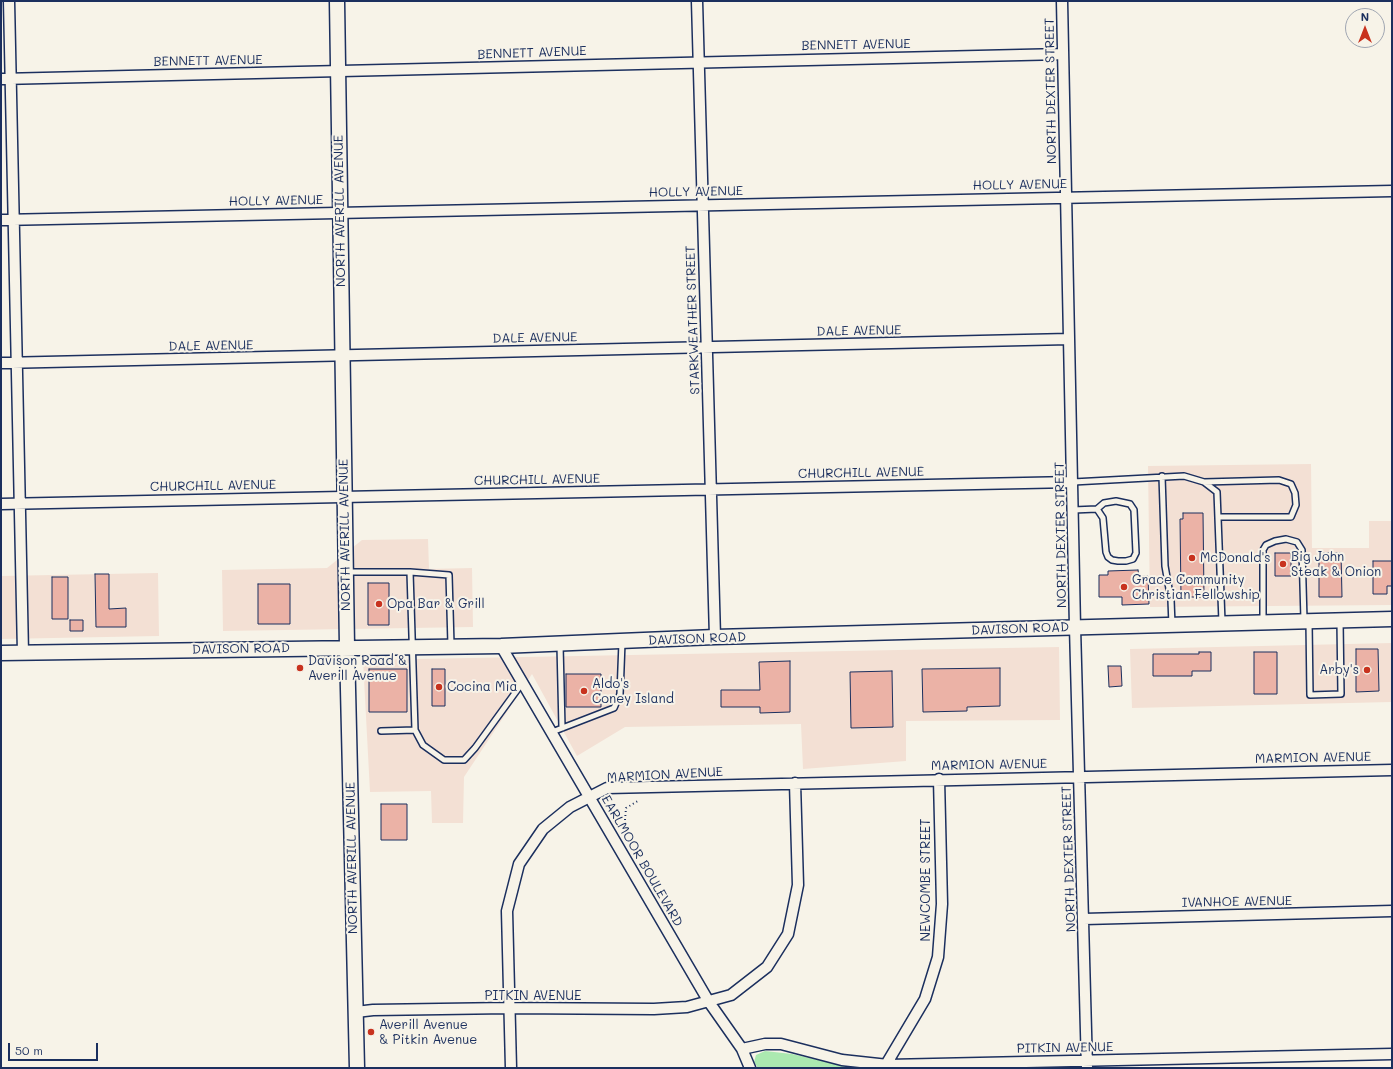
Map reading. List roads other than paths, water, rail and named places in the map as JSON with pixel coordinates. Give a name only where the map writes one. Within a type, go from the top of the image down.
[{"type":"main road","name":"NORTH AVERILL AVENUE","points":[[337,1],[347,647],[357,1068]]},
{"type":"main road","name":"DAVISON ROAD","points":[[1,653],[501,646],[715,637],[1392,619]]},
{"type":"street","points":[[9,1],[6,79],[14,220],[23,653]]},
{"type":"street","name":"STARKWEATHER STREET","points":[[697,1],[715,637]]},
{"type":"street","name":"NORTH DEXTER STREET","points":[[1062,1],[1075,628],[1087,1064]]},
{"type":"street","name":"BENNETT AVENUE","points":[[6,79],[1063,54]]},
{"type":"street","name":"HOLLY AVENUE","points":[[1,220],[1392,191]]},
{"type":"street","name":"DALE AVENUE","points":[[1,363],[1069,339]]},
{"type":"street","name":"CHURCHILL AVENUE","points":[[1,504],[1073,482]]},
{"type":"street","name":"EARLMOOR BOULEVARD","points":[[501,646],[710,1002],[742,1049],[750,1068]]},
{"type":"street","name":"MARMION AVENUE","points":[[511,1068],[508,1008],[507,911],[519,864],[544,829],[570,808],[589,796],[607,788],[939,779],[1392,770]]},
{"type":"street","name":"NEWCOMBE STREET","points":[[886,1066],[925,999],[938,957],[942,904],[939,779]]},
{"type":"street","name":"PITKIN AVENUE","points":[[356,1012],[373,1010],[508,1008],[654,1009],[687,1007],[710,1002],[731,995],[767,967],[788,934],[798,885],[795,783]]},
{"type":"street","name":"IVANHOE AVENUE","points":[[1084,918],[1392,911]]},
{"type":"street","name":"PITKIN AVENUE","points":[[742,1049],[765,1044],[781,1044],[842,1060],[886,1066],[1087,1064],[1392,1054]]},
{"type":"lane","points":[[1073,482],[1162,476],[1184,476],[1204,482],[1279,480],[1291,484],[1295,493],[1296,506],[1291,517],[1219,517]]},
{"type":"lane","points":[[1162,476],[1165,566],[1171,600],[1172,625]]},
{"type":"lane","points":[[1204,482],[1217,492],[1222,624]]},
{"type":"lane","points":[[1073,510],[1097,509],[1104,504],[1116,501],[1130,504],[1134,510],[1136,553],[1133,558],[1126,561],[1118,561],[1108,557],[1106,552],[1103,518],[1097,509]]},
{"type":"lane","points":[[1263,623],[1263,550],[1266,545],[1274,541],[1286,539],[1297,542],[1302,550],[1310,695],[1341,694],[1340,621]]},
{"type":"lane","points":[[346,572],[410,572],[449,575],[451,646]]},
{"type":"lane","points":[[410,572],[415,730],[423,745],[444,760],[464,760],[475,748],[523,682]]},
{"type":"lane","points":[[552,732],[614,708],[620,694],[622,642]]},
{"type":"lane","points":[[560,644],[562,728]]},
{"type":"lane","points":[[381,731],[415,730]]},
{"type":"place","name":"McDonald's","points":[[1192,558]]},
{"type":"place","name":"Big John Steak & Onion","points":[[1283,564]]},
{"type":"place","name":"Grace Community Christian Fellowship","points":[[1124,587]]},
{"type":"place","name":"Opa Bar & Grill","points":[[379,604]]},
{"type":"place","name":"Davison Road & Averill Avenue","points":[[300,668]]},
{"type":"place","name":"Arby's","points":[[1367,670]]},
{"type":"place","name":"Cocina Mia","points":[[439,687]]},
{"type":"place","name":"Aldo's Coney Island","points":[[584,691]]},
{"type":"place","name":"Averill Avenue & Pitkin Avenue","points":[[371,1032]]}]
